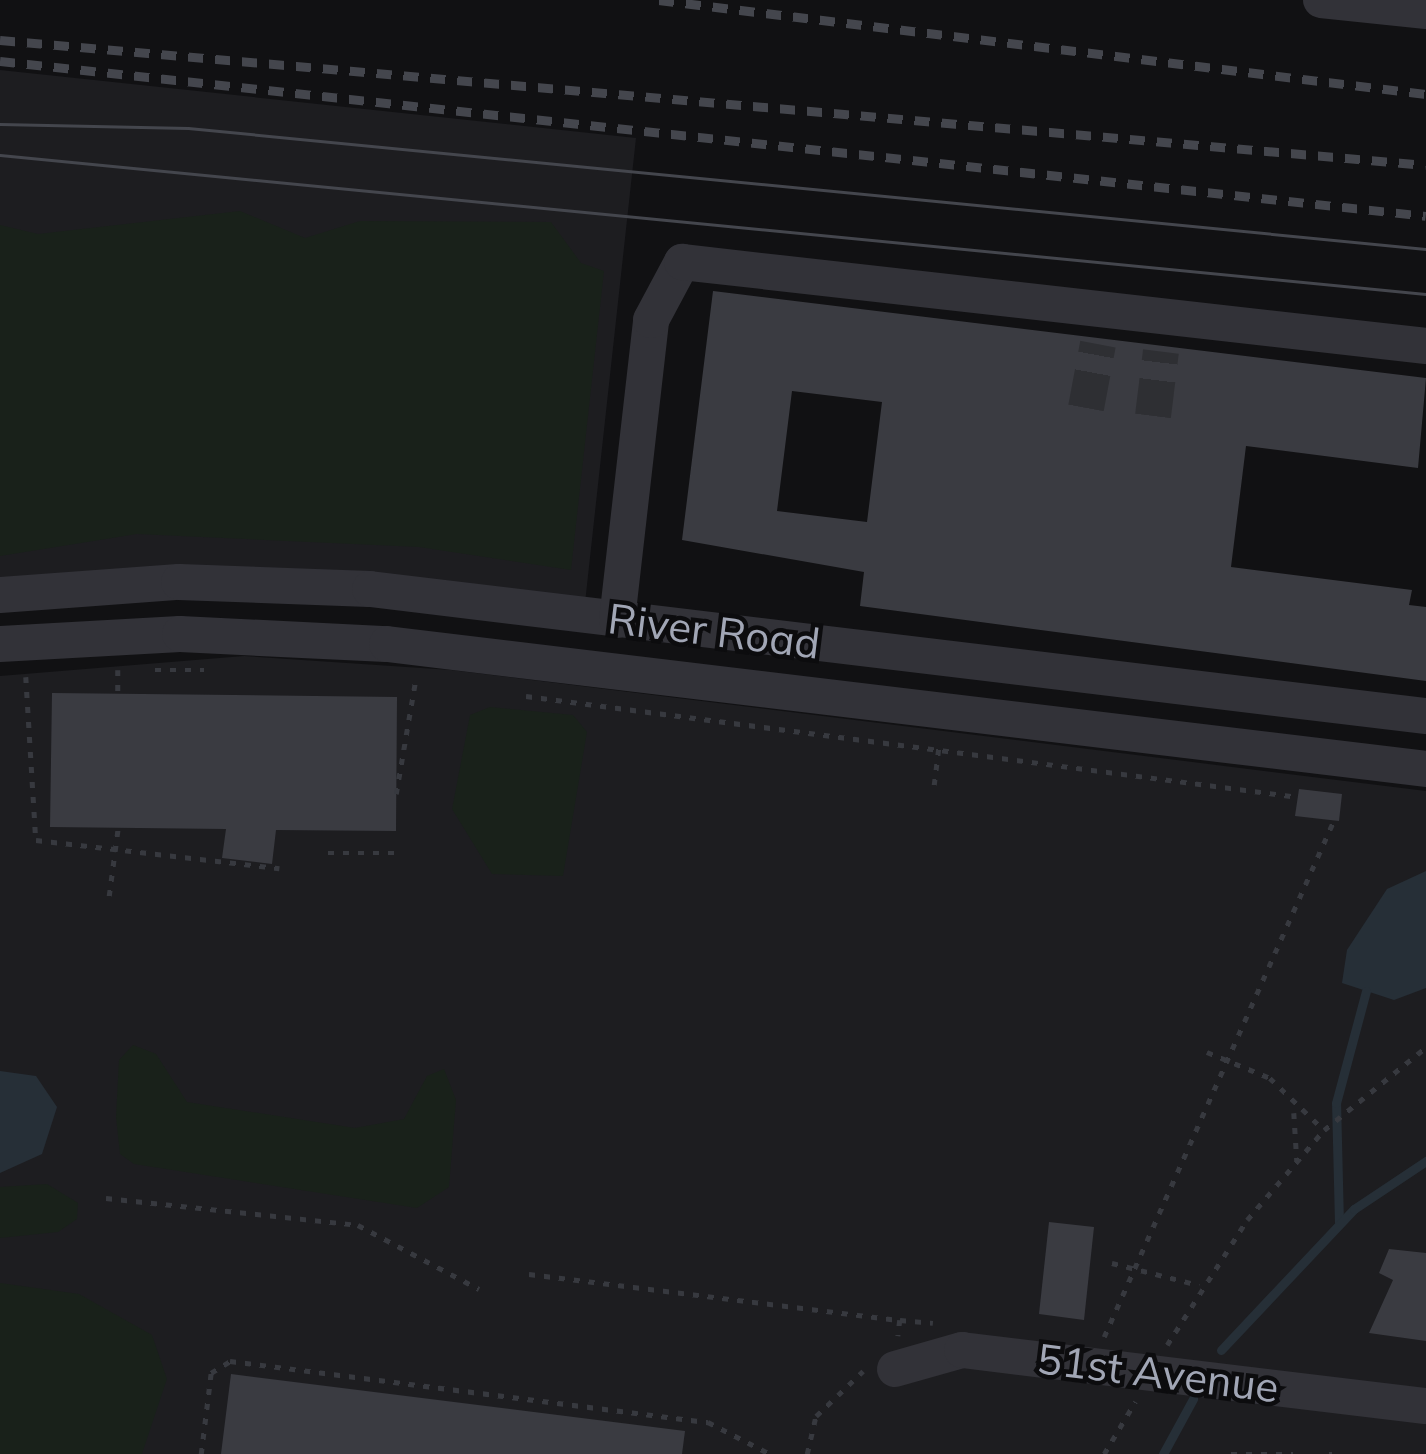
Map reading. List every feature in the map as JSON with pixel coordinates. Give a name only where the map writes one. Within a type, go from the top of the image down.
[{"type":"street","points":[[1321,0],[1426,10]]},
{"type":"street","points":[[616,620],[651,320],[682,262],[1100,327],[1426,346]]},
{"type":"street","name":"River Road","points":[[0,595],[178,582],[350,588],[1426,716]]},
{"type":"street","name":"River Road","points":[[2,662],[180,634],[386,644],[1426,769]]},
{"type":"street","name":"51st Avenue","points":[[896,1369],[941,1349],[1426,1406]]},
{"type":"path","points":[[2,662],[30,676],[35,840],[279,868]]},
{"type":"path","points":[[118,670],[118,694]]},
{"type":"path","points":[[97,672],[218,670]]},
{"type":"path","points":[[393,680],[432,684]]},
{"type":"path","points":[[396,794],[415,682]]},
{"type":"path","points":[[516,695],[1298,797]]},
{"type":"path","points":[[934,785],[939,748]]},
{"type":"path","points":[[1101,1342],[1334,820]]},
{"type":"path","points":[[110,896],[118,828]]},
{"type":"path","points":[[328,853],[395,854]]},
{"type":"path","points":[[1104,1454],[1202,1286],[1297,1161],[1324,1130],[1426,1047]]},
{"type":"path","points":[[1207,1052],[1270,1078],[1294,1112],[1324,1130]]},
{"type":"path","points":[[1294,1112],[1297,1161]]},
{"type":"path","points":[[106,1198],[358,1225],[479,1289]]},
{"type":"path","points":[[1112,1263],[1202,1286]]},
{"type":"path","points":[[529,1274],[900,1320],[896,1369],[838,1386],[806,1454]]},
{"type":"path","points":[[201,1454],[211,1373],[230,1361],[708,1422],[770,1454]]},
{"type":"path","points":[[1231,1454],[1293,1454]]},
{"type":"shaded area","points":[[0,70],[636,138],[585,603],[0,582]]},
{"type":"shaded area","points":[[240,211],[305,238],[360,221],[551,222],[581,263],[604,271],[571,570],[419,547],[137,534],[0,556],[0,225],[38,234]]},
{"type":"shaded area","points":[[244,656],[451,670],[1426,791],[1426,1454],[0,1454],[0,676]]},
{"type":"shaded area","points":[[490,707],[573,715],[587,732],[563,876],[492,874],[452,809],[470,715]]},
{"type":"shaded area","points":[[1426,871],[1426,988],[1394,1000],[1342,983],[1347,950],[1387,889]]},
{"type":"shaded area","points":[[133,1045],[156,1054],[187,1102],[355,1128],[404,1119],[427,1076],[444,1069],[456,1100],[449,1187],[417,1208],[134,1164],[120,1154],[116,1117],[119,1060]]},
{"type":"shaded area","points":[[0,1071],[36,1076],[57,1107],[42,1154],[0,1173]]},
{"type":"shaded area","points":[[47,1184],[78,1203],[77,1219],[58,1232],[0,1238],[0,1187]]},
{"type":"shaded area","points":[[0,1283],[79,1294],[152,1335],[167,1379],[142,1454],[0,1454]]},
{"type":"building","points":[[713,291],[1426,378],[1418,468],[1246,446],[1231,567],[1412,590],[1409,605],[1426,607],[1426,681],[860,606],[864,572],[682,540]],"holes":[[[792,391],[882,402],[867,522],[777,511]]]},
{"type":"building","points":[[52,693],[397,697],[396,831],[276,830],[272,864],[222,858],[226,829],[50,827]]},
{"type":"building","points":[[1299,789],[1342,794],[1339,821],[1295,816]]},
{"type":"building","points":[[1049,1222],[1094,1227],[1084,1320],[1039,1314]]},
{"type":"building","points":[[1389,1249],[1426,1253],[1426,1341],[1369,1333],[1393,1280],[1379,1273]]},
{"type":"building","points":[[231,1374],[685,1431],[682,1454],[221,1454]]},
{"type":"waterway","points":[[1339,1223],[1336,1103],[1366,991]]},
{"type":"waterway","points":[[1221,1350],[1354,1209],[1426,1161]]},
{"type":"waterway","points":[[1163,1454],[1193,1399]]},
{"type":"tunnel","points":[[1086,408],[1098,344]]},
{"type":"tunnel","points":[[1153,416],[1161,351]]},
{"type":"tram line","points":[[0,124],[188,128],[1426,249]]},
{"type":"tram line","points":[[0,155],[1426,294]]},
{"type":"railway","points":[[659,0],[1426,94]]},
{"type":"railway","points":[[0,40],[1426,165]]},
{"type":"railway","points":[[0,61],[1426,216]]}]
